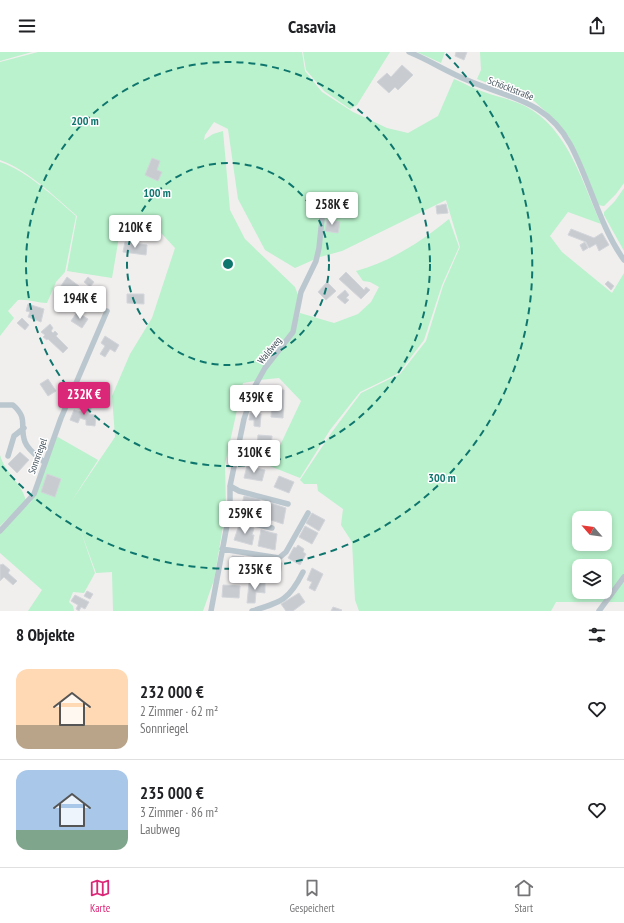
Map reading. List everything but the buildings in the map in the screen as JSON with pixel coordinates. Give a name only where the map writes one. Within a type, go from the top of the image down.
[{"type":"street","name":"Schöcklstraße","points":[[409,52],[466,80],[533,105],[548,116],[561,130],[571,145],[600,213],[624,260]]},
{"type":"street","name":"Waldweg","points":[[212,611],[230,509],[230,486],[244,419],[255,386],[265,368],[293,332],[298,318],[302,292],[316,261],[322,219]]},
{"type":"street","name":"Sonnriegel","points":[[0,531],[12,520],[34,494],[44,462],[64,411],[107,311]]},
{"type":"street","points":[[0,405],[13,405],[21,412],[24,428],[24,440],[28,448],[44,462]]},
{"type":"street","points":[[8,456],[14,436],[24,428]]},
{"type":"street","points":[[230,486],[239,491],[288,504]]},
{"type":"street","points":[[222,549],[279,558],[286,552],[308,513]]},
{"type":"street","points":[[228,518],[272,528]]},
{"type":"street","points":[[252,611],[270,606],[288,596],[295,589],[304,572]]},
{"type":"street","points":[[599,611],[624,577]]},
{"type":"green space","points":[[0,52],[32,52],[0,61]]},
{"type":"green space","points":[[38,52],[302,52],[305,71],[322,92],[353,112],[387,128],[408,133],[438,116],[454,79],[480,91],[525,106],[540,116],[563,142],[580,174],[601,224],[568,212],[550,236],[562,252],[612,293],[624,273],[624,602],[556,602],[551,611],[359,611],[355,600],[352,542],[341,525],[343,509],[318,491],[317,484],[304,484],[300,480],[332,432],[361,393],[400,374],[426,341],[443,286],[460,247],[446,200],[342,251],[320,257],[295,268],[265,250],[238,199],[228,129],[214,122],[205,135],[204,140],[213,134],[223,131],[230,210],[245,239],[295,287],[298,295],[291,333],[255,381],[243,383],[225,464],[226,509],[214,580],[203,611],[113,611],[112,572],[96,573],[79,526],[95,573],[84,593],[73,592],[69,602],[73,606],[74,611],[28,611],[42,590],[0,553],[0,527],[31,502],[56,436],[98,460],[71,502],[115,437],[112,396],[130,354],[152,318],[175,248],[150,221],[120,231],[112,278],[67,271],[77,216],[50,192],[30,177],[10,164],[0,160],[0,62]]},
{"type":"green space","points":[[303,52],[390,52],[357,105],[350,109],[324,91],[306,70]]},
{"type":"green space","points":[[417,52],[445,52],[441,63]]},
{"type":"green space","points":[[480,52],[624,52],[624,183],[604,206],[598,205],[569,137],[555,120],[534,101],[477,79],[481,70]]},
{"type":"green space","points":[[0,162],[20,171],[30,178],[76,216],[65,272],[56,282],[47,303],[18,300],[8,311],[14,318],[0,336]]},
{"type":"green space","points":[[624,188],[624,251],[604,215],[604,212],[615,201]]},
{"type":"green space","points":[[449,219],[459,247],[442,285],[424,340],[399,373],[360,392],[330,430],[300,478],[257,461],[276,454],[301,401],[279,378],[259,380],[270,363],[294,333],[300,313],[334,323],[358,314],[371,302],[379,287],[370,282],[363,281],[356,271],[381,262],[405,250]]},
{"type":"green space","points":[[0,455],[2,461],[21,489],[26,501],[0,526]]}]
